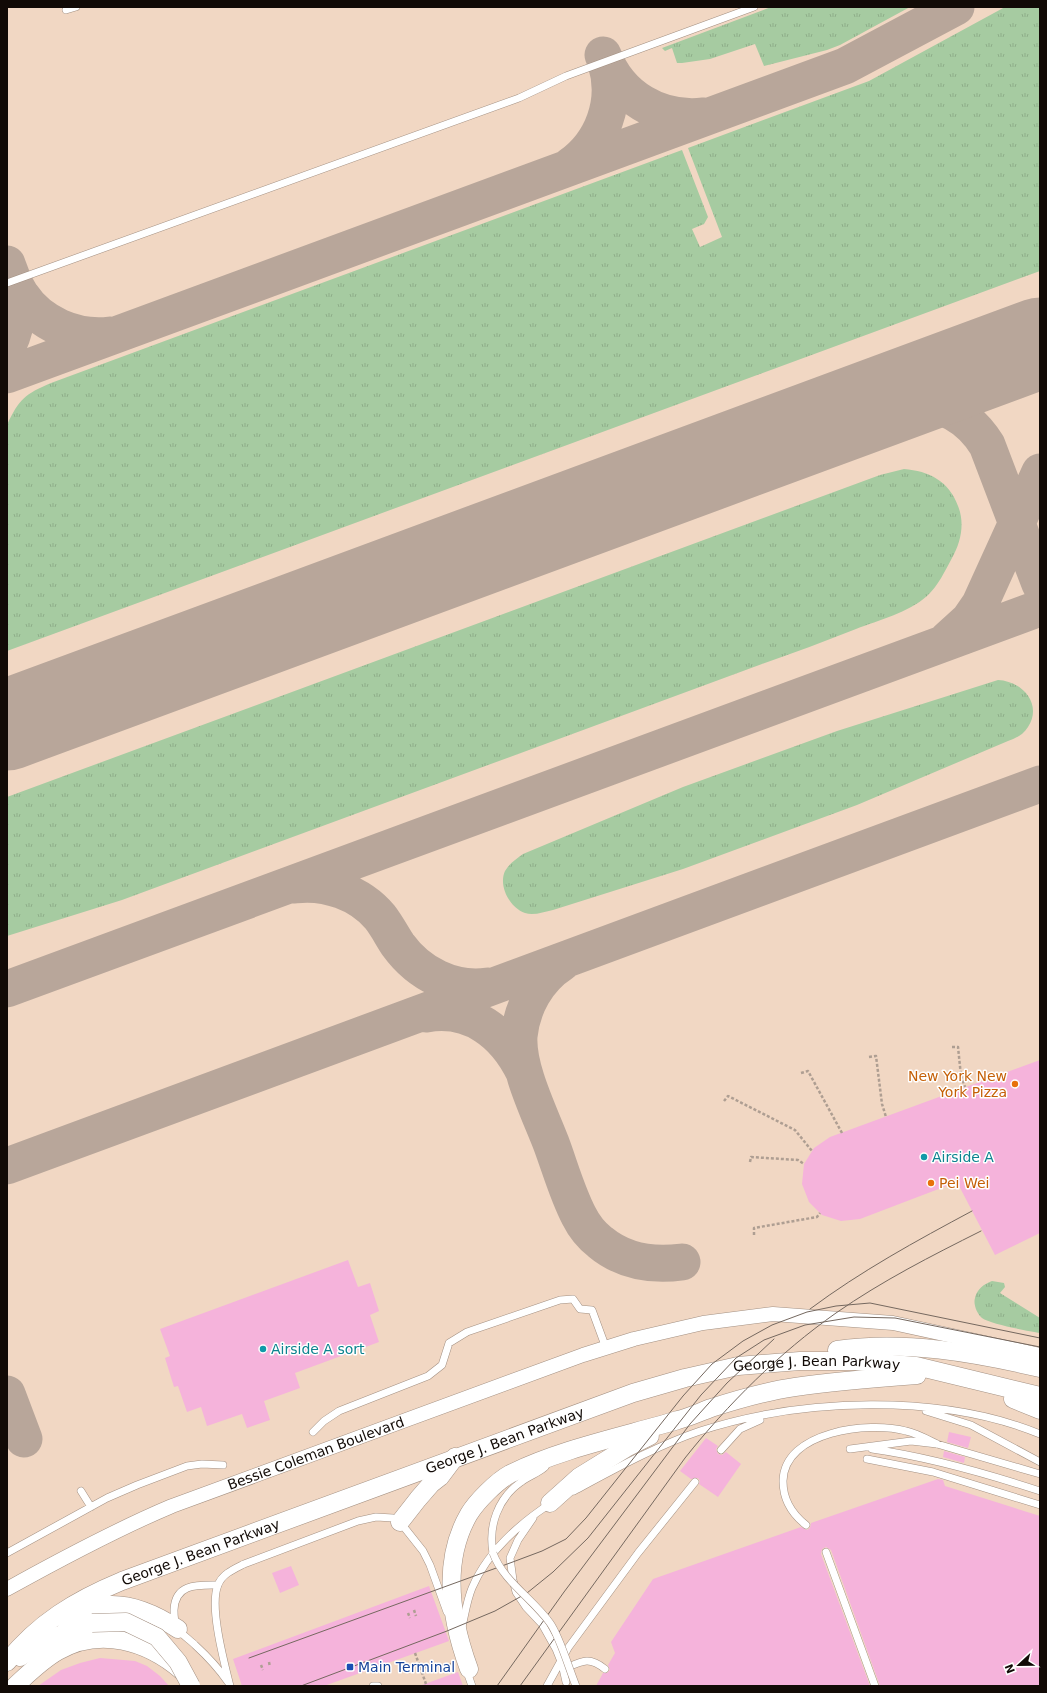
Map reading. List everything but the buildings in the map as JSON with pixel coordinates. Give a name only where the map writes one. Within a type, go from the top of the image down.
[{"type":"street","name":"Bessie Coleman Boulevard","points":[[7,1589],[132,1522],[172,1506],[606,1348],[634,1339],[703,1323],[773,1314],[893,1323],[1040,1355]]},
{"type":"street","points":[[738,1366],[844,1349],[896,1347],[954,1352],[996,1358],[1040,1368]]},
{"type":"street","name":"George J. Bean Parkway","points":[[7,1664],[31,1637],[72,1604],[114,1584],[633,1393],[685,1378],[738,1366],[800,1361],[855,1361],[916,1366],[1040,1396]]},
{"type":"street","points":[[471,1680],[459,1643],[452,1603],[452,1569],[459,1536],[470,1513],[489,1491],[508,1475],[534,1463],[552,1457],[680,1420],[748,1396],[794,1387],[835,1382],[955,1375],[1040,1410]]},
{"type":"street","points":[[543,1508],[579,1477],[626,1448],[680,1420]]},
{"type":"street","points":[[400,1522],[430,1484],[440,1477],[456,1457]]},
{"type":"street","points":[[31,1637],[85,1611],[108,1605],[133,1607],[162,1618],[180,1631]]},
{"type":"street","points":[[7,1664],[52,1638],[92,1623],[126,1622],[157,1637],[178,1662],[191,1686]]},
{"type":"street","points":[[15,1686],[38,1665],[58,1651],[84,1641],[103,1639],[134,1643],[151,1650],[178,1668],[198,1686]]},
{"type":"lane","points":[[66,10],[76,7]]},
{"type":"lane","points":[[7,283],[519,98],[566,76],[754,7]]},
{"type":"lane","points":[[313,1432],[324,1421],[339,1411],[428,1376],[442,1365],[449,1343],[467,1332],[560,1300],[573,1299],[580,1309],[592,1310],[606,1348]]},
{"type":"lane","points":[[906,1406],[940,1414],[971,1425],[1040,1462]]},
{"type":"lane","points":[[458,1645],[472,1588],[487,1563],[504,1542],[543,1508],[658,1448],[699,1432],[734,1422],[816,1407],[906,1406],[949,1409],[978,1414],[1023,1427],[1040,1434]]},
{"type":"lane","points":[[721,1450],[740,1429],[757,1421],[795,1411]]},
{"type":"lane","points":[[806,1525],[793,1514],[783,1486],[783,1477],[789,1459],[793,1453],[805,1444],[838,1433],[870,1428],[907,1431],[937,1444],[1040,1474]]},
{"type":"lane","points":[[850,1449],[866,1448],[906,1441],[937,1444]]},
{"type":"lane","points":[[866,1448],[893,1452],[937,1462],[1004,1479],[1040,1491]]},
{"type":"lane","points":[[552,1457],[542,1469],[517,1485],[500,1504],[493,1521],[490,1539],[497,1564],[552,1624],[576,1686]]},
{"type":"lane","points":[[867,1460],[881,1461],[933,1472],[1040,1505]]},
{"type":"lane","points":[[7,1553],[107,1498],[187,1466],[202,1464],[223,1465]]},
{"type":"lane","points":[[547,1686],[568,1648],[638,1553],[695,1482]]},
{"type":"lane","points":[[81,1491],[91,1507]]},
{"type":"lane","points":[[543,1508],[518,1540],[510,1558],[516,1592],[526,1607],[542,1624],[556,1649],[564,1669],[566,1682]]},
{"type":"lane","points":[[230,1686],[215,1612],[215,1598],[218,1585],[222,1578],[232,1570],[244,1564],[352,1523],[367,1519],[385,1517],[400,1522],[415,1539],[430,1565],[471,1680]]},
{"type":"lane","points":[[826,1552],[875,1686]]},
{"type":"lane","points":[[218,1585],[199,1585],[187,1587],[179,1594],[174,1604],[174,1618],[180,1631],[202,1652],[230,1686]]},
{"type":"lane","points":[[564,1669],[583,1660],[596,1662],[605,1669]]},
{"type":"lane","points":[[373,1686],[378,1686]]},
{"type":"path","points":[[952,1048],[958,1047],[961,1076],[965,1087]]},
{"type":"path","points":[[869,1057],[876,1056],[882,1104],[886,1117]]},
{"type":"path","points":[[801,1073],[808,1071],[842,1133]]},
{"type":"path","points":[[724,1101],[728,1096],[795,1130],[812,1151]]},
{"type":"path","points":[[750,1162],[751,1157],[798,1160],[804,1164]]},
{"type":"path","points":[[754,1235],[754,1228],[817,1217],[820,1213]]},
{"type":"path","points":[[414,1610],[416,1616]]},
{"type":"path","points":[[408,1613],[410,1618]]},
{"type":"path","points":[[415,1653],[426,1684]]},
{"type":"path","points":[[269,1662],[270,1667]]},
{"type":"path","points":[[420,1668],[451,1664],[471,1680]]},
{"type":"path","points":[[261,1665],[262,1670]]},
{"type":"shaded area","points":[[7,7],[1040,7],[1040,1686],[7,1686]]},
{"type":"green space","points":[[771,7],[910,7],[840,45],[827,50],[764,66],[755,44],[710,59],[682,63],[677,63],[672,48],[665,51],[662,48]]},
{"type":"green space","points":[[1005,7],[1040,7],[1040,271],[7,651],[7,425],[19,403],[29,394],[51,383],[682,150],[708,217],[704,224],[692,229],[700,247],[722,237],[688,148],[869,81]]},
{"type":"green space","points":[[904,469],[930,475],[944,484],[954,497],[958,506],[962,526],[958,546],[938,583],[927,596],[902,612],[122,900],[7,936],[7,797],[880,475]]},
{"type":"green space","points":[[998,680],[1007,681],[1022,689],[1028,695],[1031,702],[1033,710],[1032,718],[1028,727],[1022,734],[1014,739],[857,805],[683,869],[553,910],[535,914],[525,913],[510,901],[504,890],[503,877],[505,871],[511,863],[523,854],[683,787],[837,731]]},
{"type":"green space","points":[[992,1281],[1004,1283],[1005,1287],[1000,1293],[1040,1318],[1040,1333],[1001,1325],[986,1320],[980,1316],[975,1306],[977,1292],[981,1287]]},
{"type":"taxiway","points":[[7,375],[845,66],[956,7]]},
{"type":"taxiway","points":[[603,55],[610,70],[619,83],[630,94],[643,103],[656,110],[671,114],[687,117],[704,116]]},
{"type":"taxiway","points":[[570,166],[582,157],[591,146],[605,120],[609,106],[610,92],[606,63]]},
{"type":"taxiway","points":[[7,264],[21,295],[38,314],[72,332],[84,335],[110,335]]},
{"type":"taxiway","points":[[7,348],[17,316],[17,299],[14,283]]},
{"type":"taxiway","points":[[759,447],[872,409],[889,405],[922,403],[951,411],[965,420],[987,445],[1040,584]]},
{"type":"taxiway","points":[[947,640],[969,620],[980,604],[1040,472]]},
{"type":"taxiway","points":[[7,989],[1040,608]]},
{"type":"taxiway","points":[[7,725],[14,722]]},
{"type":"taxiway","points":[[7,1166],[1040,784]]},
{"type":"taxiway","points":[[295,885],[319,885],[342,890],[352,895],[363,901],[383,920],[406,955],[426,972],[450,983],[462,986],[488,986]]},
{"type":"taxiway","points":[[562,963],[538,985],[527,1004],[523,1015],[519,1036],[519,1049],[525,1076],[571,1198],[581,1220],[588,1230],[609,1249],[629,1258],[649,1263],[682,1262]]},
{"type":"taxiway","points":[[426,1014],[458,1014],[485,1025],[497,1034],[507,1045],[524,1072]]},
{"type":"taxiway","points":[[7,1394],[24,1439]]},
{"type":"runway","points":[[7,725],[1040,343]]},
{"type":"tram line","points":[[810,1309],[869,1269],[972,1211]]},
{"type":"tram line","points":[[520,1686],[685,1458],[701,1438],[755,1380],[815,1328],[853,1301],[907,1269],[981,1231]]},
{"type":"tram line","points":[[249,1658],[542,1551],[566,1539],[586,1518],[683,1396],[712,1364],[743,1341],[772,1325],[807,1312],[836,1306],[870,1303],[1040,1338]]},
{"type":"tram line","points":[[301,1686],[447,1631],[495,1611],[527,1593],[553,1572],[588,1538],[701,1395],[736,1358],[764,1340],[805,1325],[854,1317],[895,1318],[1040,1347]]},
{"type":"tram line","points":[[497,1686],[564,1592],[690,1424],[727,1383],[774,1339]]},
{"type":"place","name":"New York New York Pizza","points":[[1015,1084]]},
{"type":"place","name":"Airside A","points":[[924,1157]]},
{"type":"place","name":"Pei Wei","points":[[931,1183]]},
{"type":"place","name":"Airside A sort","points":[[263,1349]]},
{"type":"place","name":"Main Terminal","points":[[350,1667]]}]
